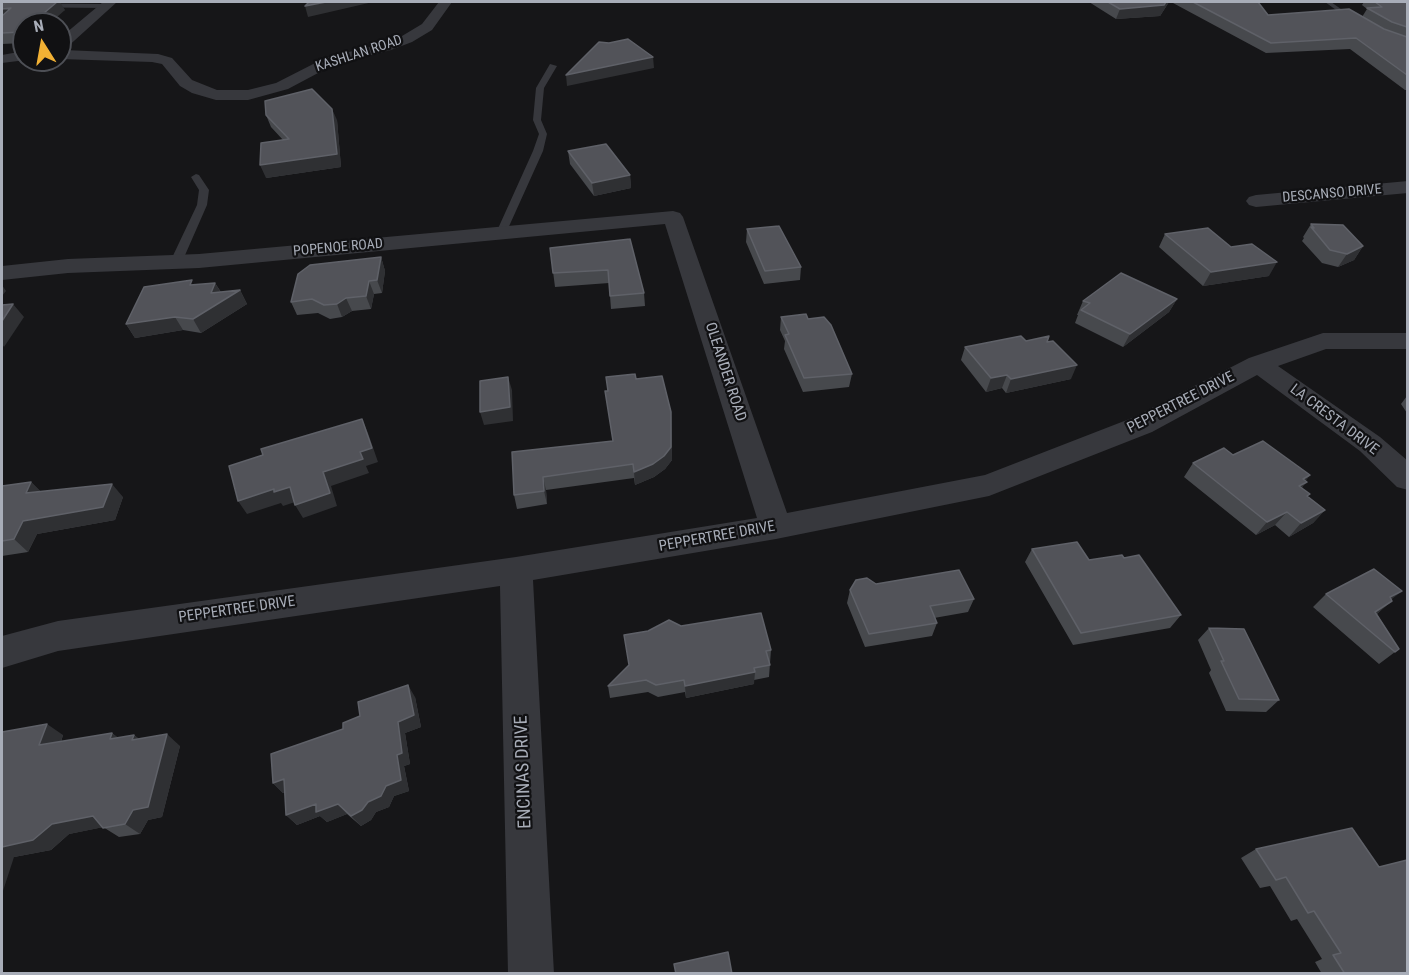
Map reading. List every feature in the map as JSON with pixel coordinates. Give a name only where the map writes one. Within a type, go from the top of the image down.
[{"type":"street","name":"KASHLAN ROAD","points":[[72,54],[153,57],[167,61],[186,82],[198,90],[216,95],[248,95],[282,86],[330,61],[386,47],[407,39],[427,27],[445,2]]},
{"type":"street","points":[[72,35],[107,4]]},
{"type":"street","name":"DESCANSO DRIVE","points":[[1256,201],[1407,187]]},
{"type":"street","name":"POPENOE ROAD","points":[[2,273],[68,266],[176,262],[673,217]]},
{"type":"street","name":"OLEANDER ROAD","points":[[673,217],[776,527]]},
{"type":"street","name":"PEPPERTREE DRIVE","points":[[2,652],[58,636],[516,570],[776,527],[989,484],[1142,425],[1258,364],[1323,341],[1407,341]]},
{"type":"street","name":"LA CRESTA DRIVE","points":[[1258,364],[1370,444],[1407,478]]},
{"type":"street","name":"ENCINAS DRIVE","points":[[516,570],[531,974]]},
{"type":"lane","points":[[1328,2],[1336,10],[1364,25]]},
{"type":"lane","points":[[2,5],[107,4]]},
{"type":"lane","points":[[501,233],[538,151],[543,134],[537,120],[540,88],[553,66]]},
{"type":"lane","points":[[176,262],[202,205],[204,190],[196,177]]},
{"type":"building","points":[[2,2],[57,2],[45,12],[12,12],[12,32],[2,33],[2,16],[11,8],[2,9]]},
{"type":"building","points":[[309,2],[326,2],[305,6]]},
{"type":"building","points":[[1108,2],[1166,2],[1164,5],[1120,9]]},
{"type":"building","points":[[1193,2],[1258,2],[1268,15],[1349,9],[1384,29],[1407,37],[1407,75],[1356,38],[1271,43]]},
{"type":"building","points":[[1375,2],[1407,2],[1407,27],[1392,22],[1367,8],[1382,7]]},
{"type":"building","points":[[628,39],[653,57],[566,75],[599,42],[609,43]]},
{"type":"building","points":[[312,89],[332,109],[337,154],[260,165],[261,143],[289,139],[266,115],[265,101]]},
{"type":"building","points":[[606,144],[630,175],[592,183],[568,151]]},
{"type":"building","points":[[1311,224],[1343,225],[1363,246],[1347,254],[1330,250]]},
{"type":"building","points":[[779,226],[801,267],[765,271],[747,229]]},
{"type":"building","points":[[1208,228],[1231,247],[1252,244],[1277,262],[1211,272],[1165,234]]},
{"type":"building","points":[[630,239],[644,293],[610,296],[608,270],[553,273],[550,248]]},
{"type":"building","points":[[381,257],[377,280],[369,281],[366,296],[346,298],[337,304],[324,305],[312,299],[291,302],[298,274],[310,265]]},
{"type":"building","points":[[1121,273],[1177,299],[1130,334],[1081,310],[1090,303],[1083,301]]},
{"type":"building","points":[[192,280],[190,285],[215,283],[211,293],[240,290],[193,319],[175,317],[126,324],[144,287]]},
{"type":"building","points":[[13,304],[2,321],[2,305]]},
{"type":"building","points":[[806,314],[808,319],[824,317],[831,325],[852,374],[804,378],[785,335],[789,334],[781,317]]},
{"type":"building","points":[[1021,336],[1026,341],[1049,336],[1047,342],[1053,341],[1077,365],[1011,379],[1007,375],[991,378],[965,347]]},
{"type":"building","points":[[635,374],[636,379],[662,376],[671,412],[671,447],[664,456],[653,464],[634,472],[633,464],[543,477],[544,491],[514,495],[512,452],[613,441],[605,391],[608,391],[606,377]]},
{"type":"building","points":[[508,377],[510,407],[480,412],[480,381]]},
{"type":"building","points":[[362,419],[372,448],[360,452],[363,459],[323,472],[330,493],[295,505],[290,487],[274,492],[274,489],[238,501],[229,466],[263,455],[261,449]]},
{"type":"building","points":[[1263,441],[1310,475],[1303,479],[1307,482],[1299,486],[1310,494],[1307,496],[1325,510],[1301,523],[1287,512],[1267,522],[1193,463],[1224,448],[1233,455]]},
{"type":"building","points":[[31,482],[26,493],[112,484],[103,507],[23,521],[14,539],[2,541],[2,486]]},
{"type":"building","points":[[1077,542],[1089,560],[1139,555],[1181,615],[1081,633],[1032,549]]},
{"type":"building","points":[[1374,569],[1402,591],[1390,597],[1392,601],[1375,612],[1399,649],[1395,652],[1326,594]]},
{"type":"building","points":[[959,570],[974,599],[930,606],[937,623],[869,634],[850,590],[856,580],[867,578],[876,584]]},
{"type":"building","points":[[761,613],[771,650],[766,651],[770,665],[754,668],[755,672],[685,686],[684,680],[656,685],[646,680],[608,686],[629,665],[624,635],[648,631],[669,620],[681,626]]},
{"type":"building","points":[[1209,628],[1244,629],[1279,700],[1239,699]]},
{"type":"building","points":[[408,685],[414,715],[398,722],[402,753],[397,755],[401,780],[386,786],[381,796],[368,802],[362,810],[351,816],[338,804],[316,812],[316,804],[286,815],[284,779],[273,783],[271,754],[343,729],[343,723],[360,716],[358,702]]},
{"type":"building","points":[[47,724],[39,745],[112,733],[110,739],[134,735],[132,740],[167,734],[148,807],[133,810],[125,824],[103,828],[93,816],[52,824],[33,840],[2,847],[2,732]]},
{"type":"building","points":[[1352,828],[1379,867],[1407,860],[1407,972],[1345,974],[1333,955],[1341,953],[1314,911],[1308,913],[1286,877],[1276,880],[1256,849]]},
{"type":"building","points":[[728,952],[732,974],[676,974],[674,964]]}]
